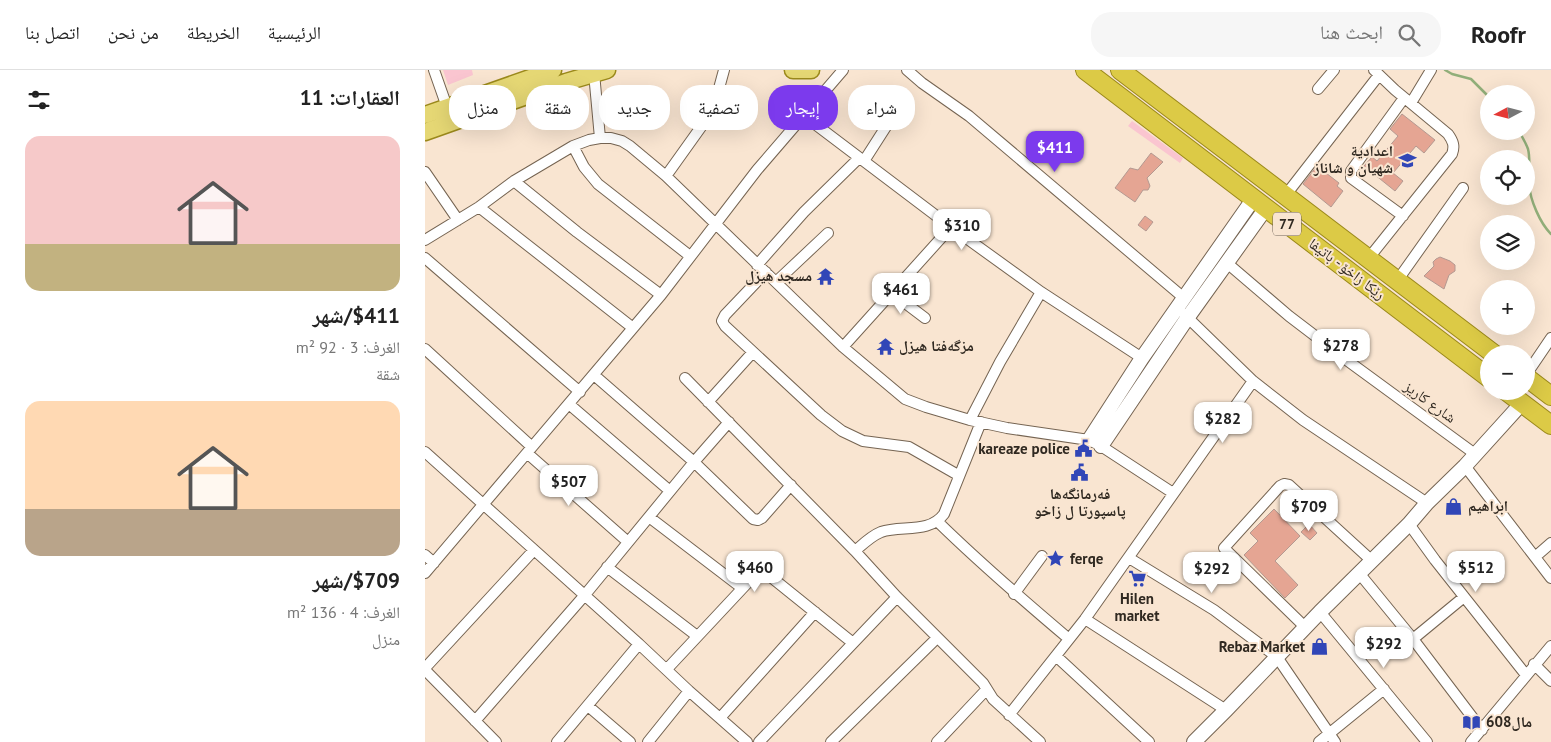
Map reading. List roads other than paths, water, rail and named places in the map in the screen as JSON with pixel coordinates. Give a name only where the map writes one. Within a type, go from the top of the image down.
[{"type":"highway","name":"رێکا زاخۆ - باتیفا","points":[[1085,70],[1480,371]]},
{"type":"highway","name":"رێکا زاخۆ - باتیفا","points":[[1120,70],[1482,345]]},
{"type":"highway","points":[[1535,383],[1551,396]]},
{"type":"highway","points":[[1518,400],[1551,425]]},
{"type":"main road","points":[[425,115],[553,70]]},
{"type":"main road","points":[[793,70],[811,70]]},
{"type":"main road","points":[[425,132],[601,71]]},
{"type":"street","points":[[434,70],[447,107]]},
{"type":"street","points":[[666,176],[706,120],[718,92],[724,70]]},
{"type":"street","points":[[830,85],[843,70]]},
{"type":"street","points":[[907,70],[922,83],[969,116],[1180,303],[1188,317],[1253,381],[1303,420],[1427,503]]},
{"type":"street","points":[[1317,89],[1334,70]]},
{"type":"street","points":[[600,138],[601,71]]},
{"type":"street","points":[[1285,196],[1377,72],[1448,134],[1454,144],[1451,154],[1424,180],[1403,216],[1369,259]]},
{"type":"street","points":[[1403,216],[1351,178],[1351,171],[1429,73]]},
{"type":"street","points":[[425,573],[529,450],[570,405],[661,295],[715,223],[790,130]]},
{"type":"street","points":[[823,130],[1041,292],[1142,358]]},
{"type":"street","points":[[757,265],[804,212],[861,159],[883,130]]},
{"type":"street","points":[[425,240],[479,207],[514,181],[573,146],[589,140],[611,138],[630,146],[666,176],[757,265],[777,281],[843,347],[905,399],[926,408],[970,420],[1095,443],[1173,493]]},
{"type":"street","points":[[573,146],[584,167],[598,184],[690,256]]},
{"type":"street","points":[[425,172],[458,220]]},
{"type":"street","points":[[514,181],[577,232],[661,295]]},
{"type":"street","points":[[1397,281],[1463,188]]},
{"type":"street","points":[[1095,443],[1142,358],[1180,303],[1260,203]]},
{"type":"street","points":[[1095,443],[1227,263],[1260,203]]},
{"type":"street","points":[[479,207],[633,328]]},
{"type":"street","points":[[843,347],[951,227]]},
{"type":"street","points":[[777,281],[828,233]]},
{"type":"street","points":[[425,258],[580,392]]},
{"type":"street","name":"شارع كاريز","points":[[1227,263],[1289,316],[1333,350],[1475,454]]},
{"type":"street","points":[[766,272],[723,318],[723,324],[821,415],[842,431],[863,441],[909,447],[958,475]]},
{"type":"street","points":[[970,420],[1000,362],[1041,292]]},
{"type":"street","points":[[892,293],[925,318]]},
{"type":"street","points":[[1535,362],[1551,338]]},
{"type":"street","points":[[425,350],[628,542]]},
{"type":"street","points":[[708,402],[753,352]]},
{"type":"street","points":[[594,374],[694,462],[751,518],[756,520],[762,518],[791,485]]},
{"type":"street","points":[[685,378],[983,683],[993,699],[1040,742]]},
{"type":"street","points":[[1009,715],[1085,619],[1253,381]]},
{"type":"street","points":[[1194,742],[1371,560],[1409,524],[1522,403]]},
{"type":"street","points":[[570,405],[670,491]]},
{"type":"street","points":[[475,720],[584,596],[729,422]]},
{"type":"street","points":[[855,551],[880,532],[917,528],[938,522],[944,514],[958,475],[981,422]]},
{"type":"street","points":[[425,452],[747,742]]},
{"type":"street","points":[[1465,466],[1551,578]]},
{"type":"street","points":[[1305,627],[1224,548],[1280,486],[1284,484],[1289,485],[1371,560]]},
{"type":"street","points":[[649,517],[743,588]]},
{"type":"street","points":[[938,522],[1014,594],[1069,639]]},
{"type":"street","points":[[1409,524],[1464,598],[1526,675]]},
{"type":"street","points":[[1535,557],[1551,543]]},
{"type":"street","points":[[496,742],[425,669],[534,550]]},
{"type":"street","points":[[425,554],[434,563]]},
{"type":"street","points":[[1014,594],[1042,556]]},
{"type":"street","points":[[1129,558],[1214,610],[1277,657],[1332,738]]},
{"type":"street","points":[[607,567],[697,636]]},
{"type":"street","points":[[667,669],[757,574],[766,573],[853,643]]},
{"type":"street","points":[[1359,573],[1413,639],[1482,730]]},
{"type":"street","points":[[759,742],[897,597]]},
{"type":"street","points":[[1413,639],[1464,598]]},
{"type":"street","points":[[720,718],[815,612]]},
{"type":"street","points":[[1320,612],[1426,742]]},
{"type":"street","points":[[1085,619],[1226,710]]},
{"type":"street","points":[[831,742],[937,638]]},
{"type":"street","points":[[557,742],[639,644]]},
{"type":"street","points":[[1471,742],[1534,664],[1551,646]]},
{"type":"street","points":[[1056,656],[1149,742]]},
{"type":"street","points":[[1534,664],[1551,681]]},
{"type":"street","points":[[1319,742],[1332,738],[1384,689]]},
{"type":"street","points":[[937,742],[986,690]]},
{"type":"street","points":[[647,742],[689,691]]},
{"type":"street","points":[[588,706],[630,742]]},
{"type":"waterway","points":[[1445,70],[1471,79],[1480,88]]},
{"type":"waterway","points":[[1524,140],[1529,153],[1529,184],[1533,204],[1539,218],[1551,234]]},
{"type":"place","name":"اعدادية شهيان و شاناز","points":[[1407,160]]},
{"type":"place","name":"مسجد هيزل","points":[[826,276]]},
{"type":"place","name":"مزگەفتا هیزل","points":[[885,346]]},
{"type":"place","name":"kareaze police","points":[[1084,449]]},
{"type":"place","name":"فەرمانگەها پاسپورتا ل زاخو","points":[[1080,473]]},
{"type":"place","name":"ابراهيم","points":[[1454,506]]},
{"type":"place","name":"ferqe","points":[[1056,559]]},
{"type":"place","name":"Hilen market","points":[[1137,578]]},
{"type":"place","name":"Rebaz Market","points":[[1319,647]]},
{"type":"place","name":"مال608","points":[[1472,722]]}]
